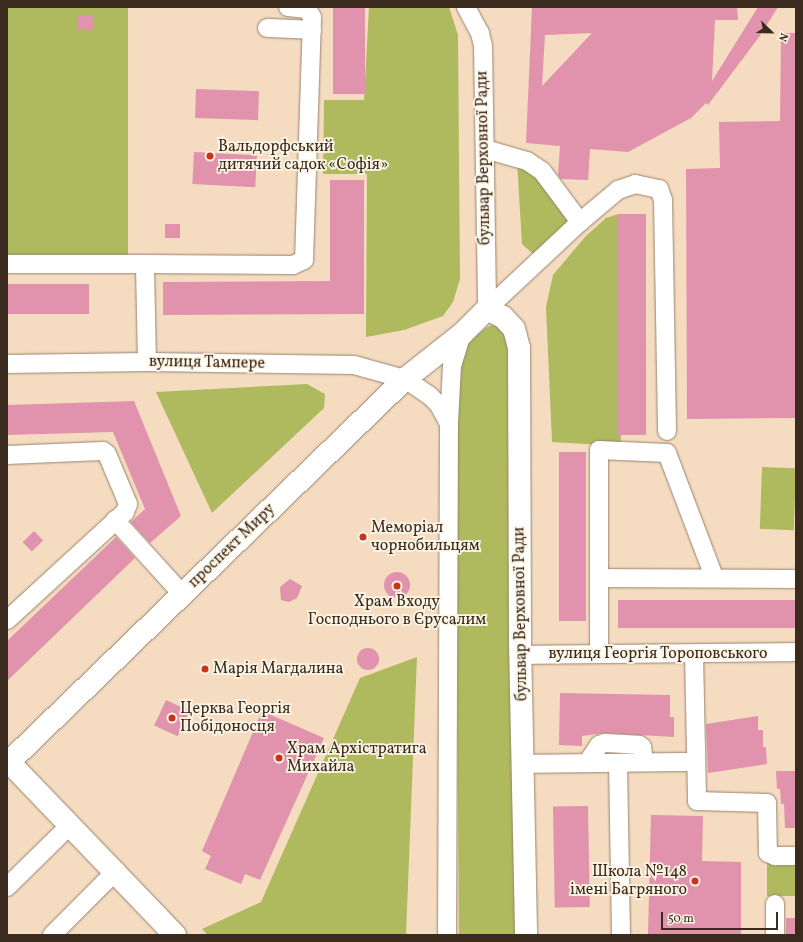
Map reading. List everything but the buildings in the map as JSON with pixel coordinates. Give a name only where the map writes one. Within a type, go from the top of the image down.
[{"type":"main road","points":[[462,334],[487,309]]},
{"type":"main road","name":"бульвар Верховної Ради","points":[[487,309],[508,322],[518,339],[520,655],[524,764],[526,935]]},
{"type":"main road","name":"проспект Миру","points":[[8,762],[406,379],[462,334]]},
{"type":"main road","points":[[8,762],[116,871],[175,935]]},
{"type":"street","points":[[7,264],[300,264],[305,254],[304,102],[312,30],[311,11],[303,8],[288,7]]},
{"type":"street","name":"бульвар Верховної Ради","points":[[468,8],[480,33],[483,46],[487,309]]},
{"type":"street","points":[[266,28],[312,30]]},
{"type":"street","points":[[485,149],[527,161],[542,171],[580,222]]},
{"type":"street","points":[[487,309],[580,222],[618,190],[635,184],[654,187],[662,194],[667,431]]},
{"type":"street","points":[[145,264],[147,362]]},
{"type":"street","points":[[447,935],[449,424],[452,366],[462,334]]},
{"type":"street","name":"вулиця Тампере","points":[[7,364],[147,362],[354,365],[406,379]]},
{"type":"street","points":[[406,379],[429,395],[445,414],[449,424]]},
{"type":"street","points":[[599,654],[599,450],[667,454],[714,577]]},
{"type":"street","points":[[7,455],[98,451],[107,454],[128,504],[125,512],[7,620]]},
{"type":"street","points":[[115,520],[182,594]]},
{"type":"street","points":[[600,578],[714,577],[796,579]]},
{"type":"street","name":"вулиця Георгія Тороповського","points":[[520,655],[796,652]]},
{"type":"street","points":[[694,654],[694,762],[696,799],[705,810],[767,803],[768,853],[774,856],[796,856]]},
{"type":"street","points":[[587,763],[599,745],[605,743],[639,745],[642,747],[644,762]]},
{"type":"street","points":[[524,764],[694,762]]},
{"type":"street","points":[[618,763],[621,935]]},
{"type":"street","points":[[7,887],[70,825]]},
{"type":"street","points":[[52,935],[116,871]]},
{"type":"street","points":[[775,904],[775,935]]},
{"type":"green space","points":[[7,7],[128,7],[128,257],[7,257]]},
{"type":"green space","points":[[369,7],[449,7],[458,35],[460,279],[453,302],[443,316],[404,330],[366,337],[367,174],[323,174],[324,100],[364,100]]},
{"type":"green space","points":[[517,161],[526,166],[574,221],[533,254],[522,244]]},
{"type":"green space","points":[[618,214],[621,446],[552,442],[546,307],[553,275],[585,237],[606,218]]},
{"type":"green space","points":[[495,324],[510,335],[517,935],[459,935],[455,383],[461,354],[469,342],[487,327]]},
{"type":"green space","points":[[307,384],[325,394],[324,408],[212,513],[156,392]]},
{"type":"green space","points":[[762,467],[796,468],[794,530],[760,529]]},
{"type":"green space","points":[[417,657],[406,935],[208,935],[202,929],[261,902],[360,678]]},
{"type":"green space","points":[[767,861],[796,861],[796,896],[767,896]]},
{"type":"place","name":"Вальдорфський дитячий садок «Софія»","points":[[210,156]]},
{"type":"place","name":"Меморіал чорнобильцям","points":[[363,537]]},
{"type":"place","name":"Храм Входу Господнього в Єрусалим","points":[[397,586]]},
{"type":"place","name":"Марія Магдалина","points":[[205,669]]},
{"type":"place","name":"Церква Георгія Побідоносця","points":[[172,718]]},
{"type":"place","name":"Храм Архістратига Михайла","points":[[279,758]]},
{"type":"place","name":"Школа №148 імені Багряного","points":[[695,881]]}]
